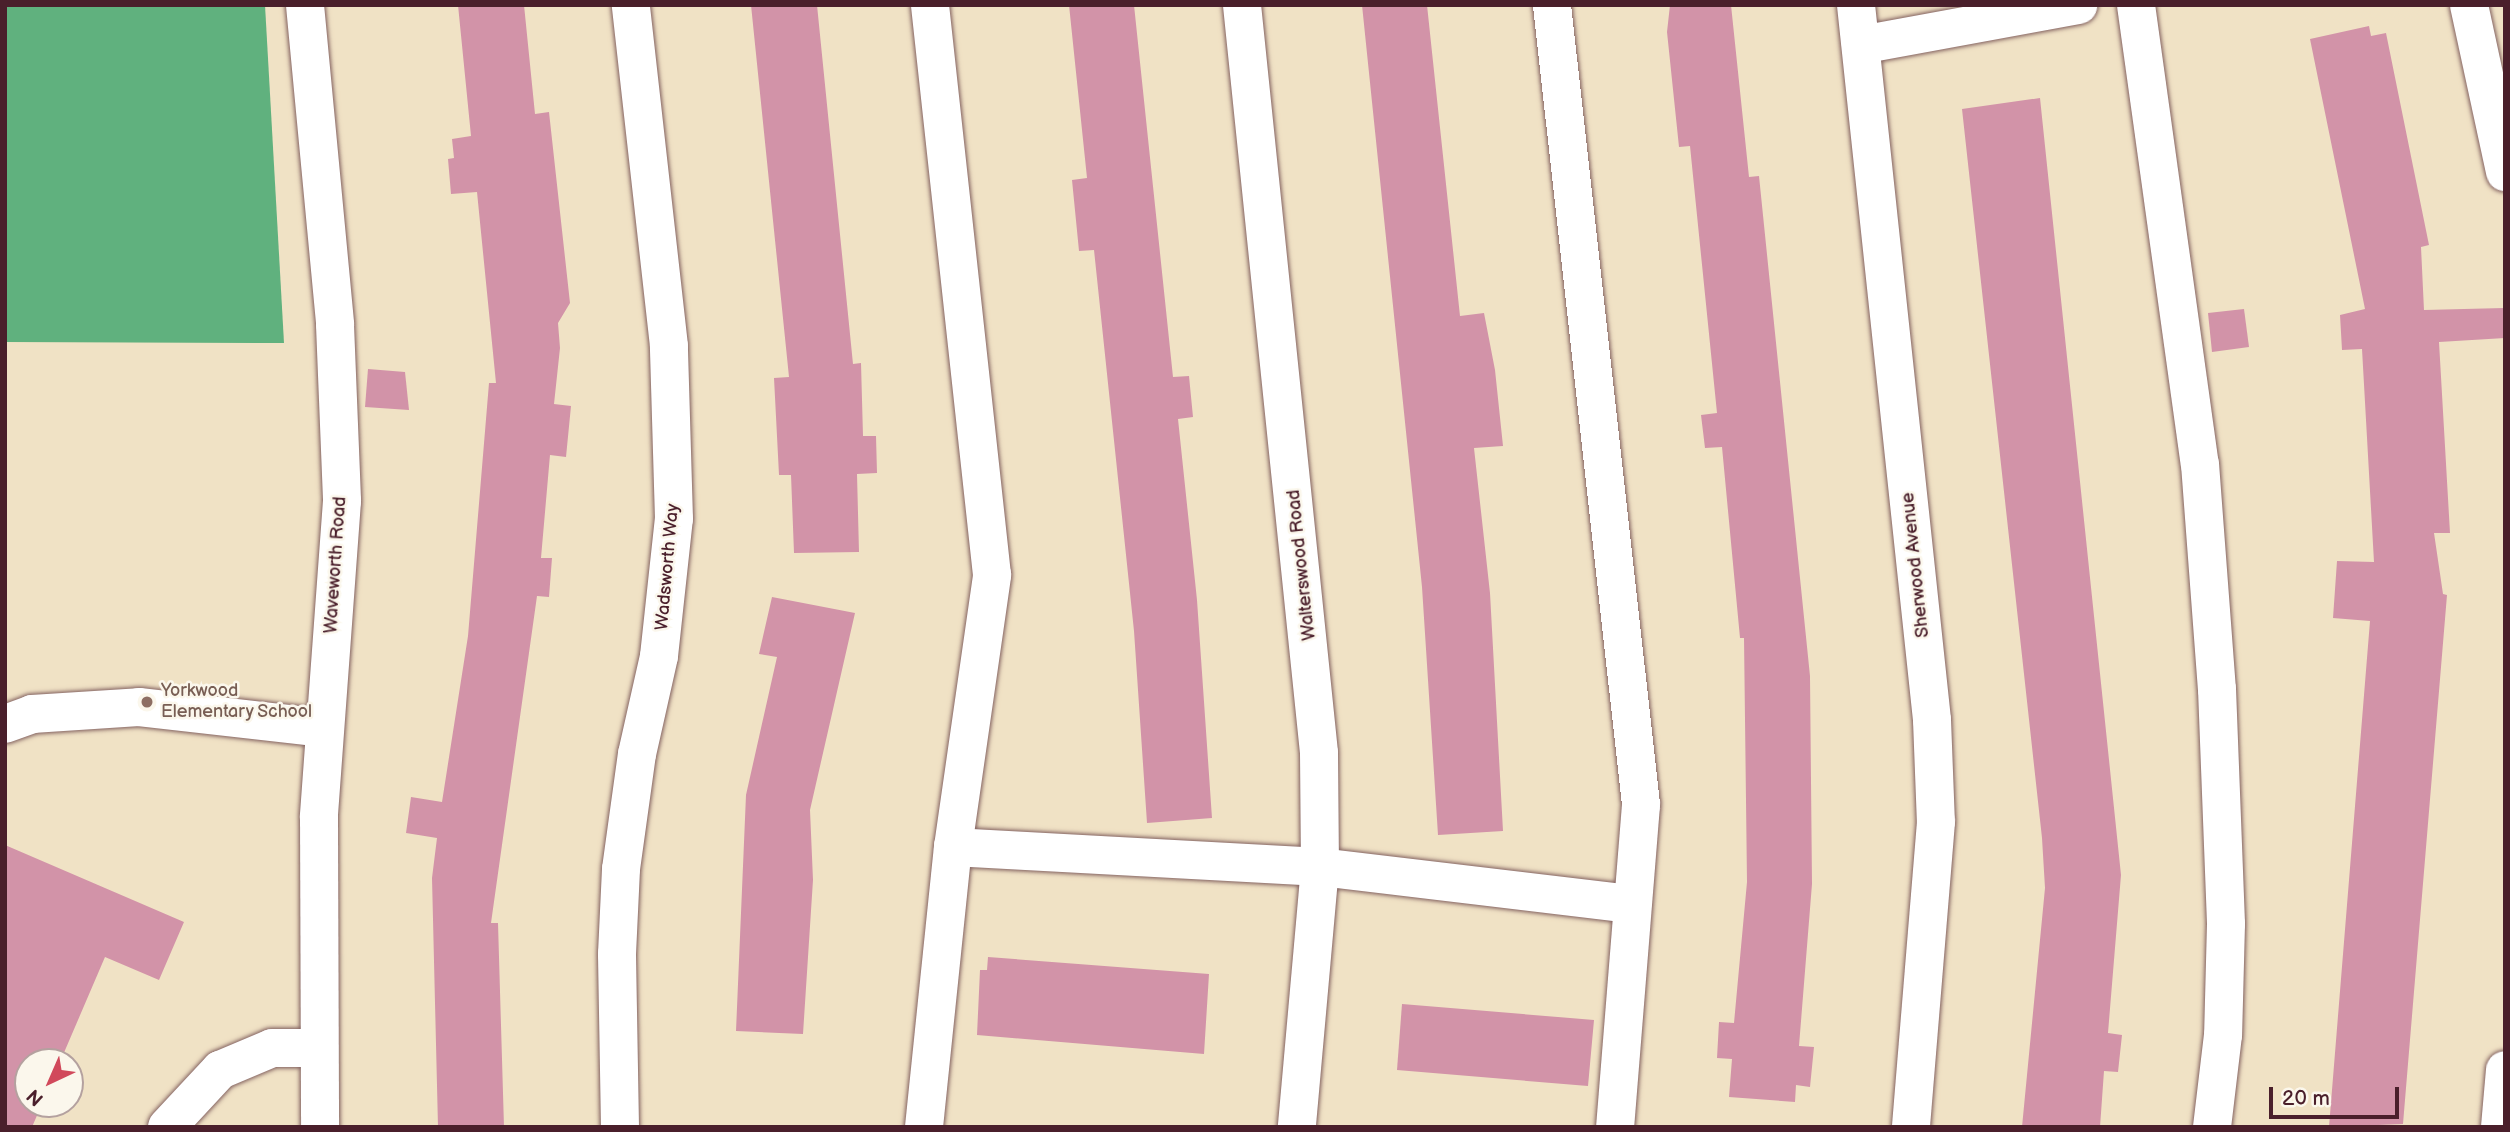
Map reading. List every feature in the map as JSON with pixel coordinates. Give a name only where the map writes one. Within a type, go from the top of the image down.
[{"type":"street","name":"Waveworth Road","points":[[305,5],[335,325],[342,501],[323,729],[318,1048],[320,1127]]},
{"type":"street","name":"Wadsworth Way","points":[[621,1127],[617,954],[621,869],[637,754],[659,656],[674,519],[669,346],[631,5]]},
{"type":"street","points":[[924,1127],[953,847],[992,575],[930,5]]},
{"type":"street","name":"Walterswood Road","points":[[1242,5],[1320,753],[1320,867],[1297,1127]]},
{"type":"street","points":[[1552,5],[1630,670],[1641,805],[1615,1127]]},
{"type":"street","name":"Sherwood Avenue","points":[[1856,5],[1931,720],[1936,822],[1911,1127]]},
{"type":"street","points":[[1861,45],[2078,5]]},
{"type":"street","points":[[2136,5],[2200,464],[2217,689],[2226,924],[2223,1035],[2212,1127]]},
{"type":"street","points":[[2469,5],[2505,172]]},
{"type":"street","points":[[5,723],[59,711],[139,707],[323,729]]},
{"type":"street","points":[[953,847],[1320,867],[1632,904]]},
{"type":"street","points":[[167,1127],[220,1070],[272,1048],[318,1048]]},
{"type":"street","points":[[2500,1127],[2505,1070]]},
{"type":"green space","points":[[5,5],[265,5],[284,343],[5,342]]},
{"type":"building","points":[[458,5],[524,5],[535,114],[549,112],[570,303],[558,323],[560,348],[554,404],[571,406],[566,457],[550,455],[541,558],[552,558],[549,597],[537,596],[491,923],[498,923],[504,1127],[438,1127],[432,878],[437,838],[406,833],[411,797],[442,802],[468,636],[489,383],[496,383],[477,192],[451,194],[448,159],[454,158],[452,139],[471,136]]},
{"type":"building","points":[[751,5],[817,5],[853,364],[861,363],[863,436],[876,436],[877,473],[857,474],[859,552],[794,553],[791,475],[779,475],[774,378],[789,377]]},
{"type":"building","points":[[1069,5],[1134,5],[1173,377],[1189,376],[1193,417],[1178,419],[1197,600],[1212,818],[1147,823],[1134,631],[1094,250],[1079,251],[1072,180],[1087,178]]},
{"type":"building","points":[[1362,5],[1427,5],[1460,316],[1484,313],[1495,370],[1503,446],[1474,448],[1490,593],[1503,831],[1438,835],[1422,587]]},
{"type":"building","points":[[1670,5],[1731,5],[1749,177],[1759,176],[1810,676],[1812,884],[1799,1046],[1814,1047],[1810,1087],[1796,1085],[1795,1102],[1729,1097],[1732,1059],[1717,1058],[1719,1022],[1734,1023],[1747,882],[1744,638],[1740,638],[1722,447],[1705,448],[1701,415],[1717,413],[1690,146],[1679,147],[1667,32]]},
{"type":"building","points":[[2369,26],[2371,36],[2386,33],[2429,245],[2421,247],[2424,310],[2504,308],[2505,338],[2439,342],[2450,533],[2434,533],[2443,594],[2447,595],[2403,1124],[2329,1127],[2370,621],[2333,618],[2337,561],[2374,562],[2362,349],[2342,350],[2340,315],[2365,309],[2310,39]]},
{"type":"building","points":[[2040,98],[2121,875],[2108,1033],[2122,1035],[2118,1072],[2104,1071],[2100,1127],[2022,1127],[2045,888],[2042,838],[1962,109]]},
{"type":"building","points":[[2244,309],[2249,347],[2212,352],[2208,313]]},
{"type":"building","points":[[368,369],[405,372],[409,410],[365,407]]},
{"type":"building","points":[[772,597],[855,613],[810,810],[813,880],[803,1034],[736,1031],[746,795],[777,657],[759,654]]},
{"type":"building","points":[[5,845],[184,922],[159,980],[105,957],[66,1048],[14,1048],[14,1118],[36,1118],[32,1127],[5,1127]]},
{"type":"building","points":[[988,957],[1209,974],[1204,1054],[977,1035],[980,970],[987,970]]},
{"type":"building","points":[[1402,1004],[1594,1020],[1588,1086],[1397,1070]]},
{"type":"place","name":"Yorkwood Elementary School","points":[[147,702]]}]
